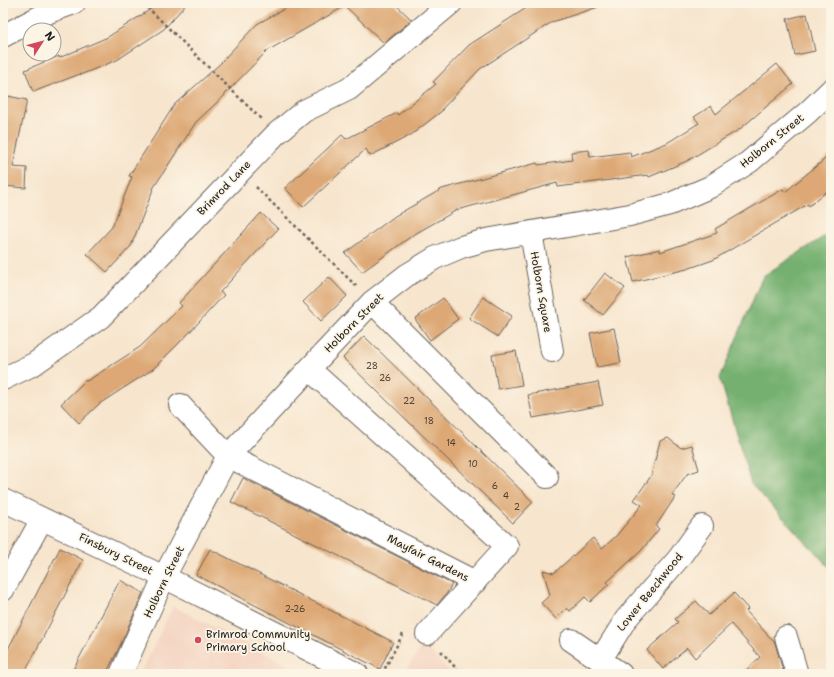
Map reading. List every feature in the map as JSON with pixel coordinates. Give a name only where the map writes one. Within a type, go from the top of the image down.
[{"type":"street","points":[[3,36],[40,8],[74,3]]},
{"type":"street","name":"Brimrod Lane","points":[[3,379],[34,364],[100,317],[276,134],[304,111],[349,89],[451,3]]},
{"type":"street","name":"Holborn Street","points":[[124,668],[164,577],[228,456],[308,368],[372,302],[406,275],[435,258],[461,248],[486,240],[531,234],[630,215],[670,204],[710,187],[749,162],[808,112],[831,90]]},
{"type":"street","name":"Holborn Square","points":[[531,234],[552,352]]},
{"type":"street","points":[[372,302],[547,477]]},
{"type":"street","name":"Mayfair Gardens","points":[[180,405],[228,456],[475,582],[507,546],[308,368]]},
{"type":"street","name":"Finsbury Street","points":[[3,500],[164,577],[357,674]]},
{"type":"street","points":[[3,590],[42,519]]},
{"type":"street","name":"Lower Beechwood","points":[[601,659],[626,619],[679,558],[702,526]]},
{"type":"street","points":[[427,634],[475,582]]},
{"type":"street","points":[[786,636],[797,674]]},
{"type":"street","points":[[571,640],[601,659],[620,674]]},
{"type":"path","points":[[143,3],[276,134]]},
{"type":"path","points":[[240,171],[372,302]]},
{"type":"path","points":[[382,674],[408,625],[414,624],[427,634],[461,674]]},
{"type":"shaded area","name":"Brimrod Community Primary School","points":[[173,606],[305,674],[140,674]]},
{"type":"shaded area","points":[[424,643],[451,674],[403,674]]},
{"type":"green space","points":[[831,232],[831,569],[751,484],[720,378],[763,276]]},
{"type":"building","points":[[160,3],[187,3],[164,29],[117,60],[33,92],[25,70],[44,62],[62,62],[62,57],[108,37]]},
{"type":"building","points":[[295,3],[394,3],[412,20],[384,43],[345,6],[267,51],[225,95],[196,122],[154,187],[131,246],[107,272],[87,254],[112,227],[132,177],[129,176],[175,104],[222,62],[257,24]]},
{"type":"building","points":[[534,3],[598,3],[598,7],[552,22],[480,69],[442,109],[443,110],[411,135],[370,156],[366,149],[303,207],[285,188],[342,135],[346,139],[397,113],[398,115],[436,84],[433,82],[469,45]]},
{"type":"building","points":[[807,14],[815,51],[795,55],[787,19]]},
{"type":"building","points":[[777,64],[793,84],[740,129],[687,161],[649,177],[648,175],[558,187],[557,183],[457,210],[413,235],[362,272],[345,253],[395,216],[442,189],[537,163],[538,165],[572,160],[571,152],[589,150],[590,157],[630,152],[631,157],[667,143],[699,123],[694,117],[711,106],[716,114]]},
{"type":"building","points":[[3,95],[27,100],[13,167],[27,168],[26,188],[3,186]]},
{"type":"building","points":[[831,154],[831,188],[809,206],[808,204],[713,260],[687,269],[633,282],[627,257],[660,249],[660,252],[717,233],[715,229],[783,189],[785,192]]},
{"type":"building","points":[[261,213],[278,229],[220,292],[224,295],[153,369],[99,404],[79,423],[61,404],[86,380],[87,381],[140,347],[182,306],[179,303]]},
{"type":"building","points":[[605,273],[625,288],[603,315],[584,300]]},
{"type":"building","points":[[329,277],[347,296],[321,321],[303,302]]},
{"type":"building","points":[[483,297],[512,316],[498,337],[469,318]]},
{"type":"building","points":[[443,298],[458,319],[430,340],[415,319]]},
{"type":"building","points":[[614,328],[621,363],[597,367],[590,333]]},
{"type":"building","points":[[364,336],[533,502],[513,523],[343,358]]},
{"type":"building","points":[[516,351],[522,385],[498,389],[492,355]]},
{"type":"building","points":[[598,382],[603,405],[533,418],[528,395]]},
{"type":"building","points":[[668,438],[681,448],[692,445],[699,470],[687,474],[672,495],[675,497],[656,526],[659,529],[640,552],[607,582],[609,584],[590,602],[585,597],[570,611],[567,608],[556,619],[541,603],[550,595],[543,570],[554,573],[593,538],[602,549],[616,536],[642,505],[634,500],[651,476],[660,441]]},
{"type":"building","points":[[243,478],[452,584],[437,605],[231,502]]},
{"type":"building","points":[[60,548],[83,560],[24,674],[3,674],[3,659]]},
{"type":"building","points":[[210,549],[393,642],[380,669],[196,575]]},
{"type":"building","points":[[120,580],[143,593],[106,674],[71,674]]},
{"type":"building","points":[[734,593],[748,609],[746,611],[775,643],[784,674],[742,674],[760,657],[731,624],[695,658],[687,648],[663,669],[647,650],[678,622],[675,619],[696,601],[709,615]]},
{"type":"place","name":"Brimrod Community Primary School","points":[[198,640]]}]
